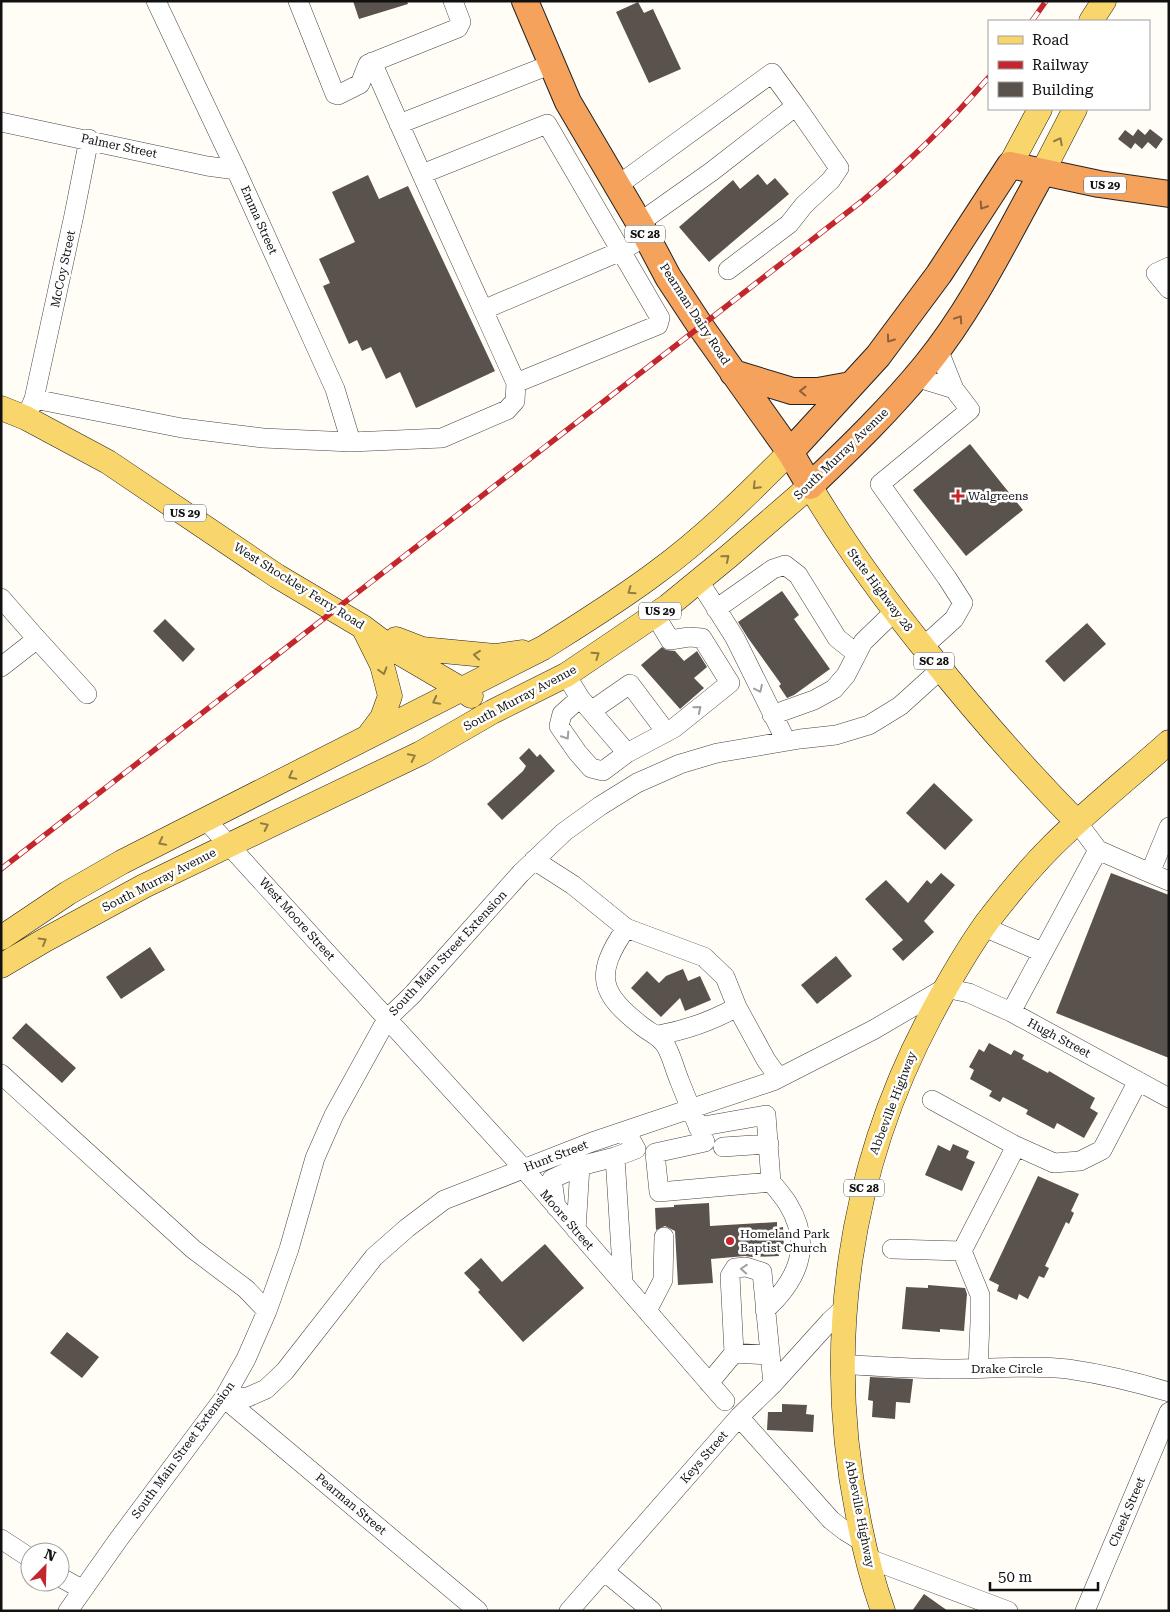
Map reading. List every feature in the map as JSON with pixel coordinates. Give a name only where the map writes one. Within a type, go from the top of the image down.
[{"type":"highway","name":"Pearman Dairy Road","points":[[526,1],[574,112],[643,229],[668,277],[733,373],[790,452],[810,486]]},
{"type":"highway","name":"US 29","points":[[790,452],[878,356],[939,274],[1010,165],[1099,184],[1169,194]]},
{"type":"highway","name":"South Murray Avenue","points":[[810,486],[868,431],[938,349],[977,290],[1042,173]]},
{"type":"highway","points":[[733,373],[792,391],[818,391],[851,385]]},
{"type":"main road","points":[[1092,20],[1104,1]]},
{"type":"main road","points":[[1111,20],[1118,1]]},
{"type":"main road","points":[[1010,165],[1039,110]]},
{"type":"main road","name":"South Murray Avenue","points":[[1042,173],[1074,110]]},
{"type":"main road","name":"West Shockley Ferry Road","points":[[1,408],[30,409],[237,547],[277,576],[363,627],[391,648],[461,689],[492,712]]},
{"type":"main road","name":"US 29","points":[[363,627],[422,649],[494,656],[542,648],[606,608],[658,571],[731,510],[790,452]]},
{"type":"main road","name":"South Murray Avenue","points":[[1,966],[44,940],[135,891],[421,753],[492,712],[566,675],[655,615],[699,581],[810,486]]},
{"type":"main road","name":"State Highway 28","points":[[810,486],[833,526],[895,612],[941,669],[1040,784],[1077,822]]},
{"type":"main road","points":[[363,627],[382,665],[390,696],[382,718],[369,735]]},
{"type":"main road","points":[[1,938],[76,888],[122,862],[542,648]]},
{"type":"main road","name":"Abbeville Highway","points":[[883,1611],[865,1550],[851,1482],[844,1415],[842,1364],[844,1308],[849,1265],[870,1164],[880,1131],[899,1081],[917,1042],[945,988],[984,928],[1033,866],[1077,822],[1169,742]]},
{"type":"street","name":"Emma Street","points":[[156,1],[236,170],[335,389],[352,442]]},
{"type":"street","points":[[298,1],[335,94],[360,84],[368,64],[458,28],[461,22],[453,1]]},
{"type":"street","points":[[372,62],[516,384],[658,325],[660,318],[547,124]]},
{"type":"street","points":[[399,124],[552,64]]},
{"type":"street","points":[[617,186],[772,72],[839,168],[831,180],[804,205],[789,224],[728,270]]},
{"type":"street","points":[[483,310],[621,251],[643,229],[711,172],[796,106]]},
{"type":"street","points":[[422,174],[574,112]]},
{"type":"street","name":"Palmer Street","points":[[1,122],[89,139],[207,166],[236,170]]},
{"type":"street","name":"McCoy Street","points":[[30,409],[74,215],[89,139]]},
{"type":"street","points":[[1169,267],[1156,273],[1169,289]]},
{"type":"street","points":[[923,647],[954,619],[963,603],[880,484],[970,410],[954,389],[938,349]]},
{"type":"street","points":[[915,377],[954,389]]},
{"type":"street","name":"West Shockley Ferry Road","points":[[30,409],[262,438],[352,442],[442,438],[507,410],[515,401],[516,384]]},
{"type":"street","points":[[716,608],[773,569],[785,565],[798,575],[837,638],[857,654]]},
{"type":"street","points":[[699,581],[747,662],[786,741]]},
{"type":"street","points":[[1,598],[87,694]]},
{"type":"street","points":[[772,715],[814,700],[834,689],[846,675],[862,642],[895,612]]},
{"type":"street","points":[[655,615],[670,640],[689,637],[702,638],[730,683],[674,728],[627,753],[603,771],[591,768],[576,752],[559,726],[562,714],[630,684],[666,732]]},
{"type":"street","points":[[1,667],[37,639]]},
{"type":"street","name":"South Main Street Extension","points":[[68,1611],[224,1398],[246,1359],[267,1311],[289,1249],[315,1158],[334,1115],[387,1019],[412,995],[522,872],[564,832],[637,782],[680,764],[708,756],[786,741],[836,736],[869,724],[900,706],[941,669]]},
{"type":"street","points":[[566,675],[585,704],[627,753]]},
{"type":"street","points":[[610,767],[624,790]]},
{"type":"street","name":"West Moore Street","points":[[205,820],[229,844],[387,1019]]},
{"type":"street","points":[[1077,822],[1098,850],[1169,881]]},
{"type":"street","points":[[1150,873],[1169,827]]},
{"type":"street","points":[[1011,1012],[1098,850]]},
{"type":"street","points":[[534,860],[573,885],[626,928],[704,957],[725,977],[737,1007],[766,1060],[779,1078]]},
{"type":"street","points":[[626,928],[612,949],[606,970],[606,987],[615,1002],[645,1028],[658,1035],[666,1047],[705,1142],[655,1153],[659,1192],[771,1182]]},
{"type":"street","points":[[984,928],[1042,952]]},
{"type":"street","name":"Hugh Street","points":[[945,988],[969,993],[1011,1012],[1169,1098]]},
{"type":"street","name":"Hunt Street","points":[[224,1398],[248,1397],[266,1389],[285,1371],[374,1257],[444,1200],[522,1168],[626,1131],[694,1118],[779,1078],[873,1030],[945,988]]},
{"type":"street","points":[[658,1035],[684,1031],[721,1016],[737,1007]]},
{"type":"street","name":"Moore Street","points":[[387,1019],[522,1168],[725,1401]]},
{"type":"street","points":[[1,1074],[193,1249],[246,1289],[267,1311]]},
{"type":"street","points":[[932,1100],[1016,1146],[1054,1163],[1080,1161],[1102,1150],[1138,1081]]},
{"type":"street","points":[[694,1118],[766,1115],[771,1182],[788,1204],[796,1220],[802,1242],[798,1266],[780,1296],[765,1310]]},
{"type":"street","points":[[556,1207],[552,1179],[580,1166],[615,1157],[636,1149],[626,1131]]},
{"type":"street","points":[[723,1147],[769,1144]]},
{"type":"street","points":[[978,1368],[980,1295],[962,1251],[1016,1146]]},
{"type":"street","points":[[615,1157],[622,1283]]},
{"type":"street","points":[[576,1230],[580,1166]]},
{"type":"street","points":[[647,1311],[663,1280],[664,1237]]},
{"type":"street","points":[[892,1249],[962,1251]]},
{"type":"street","points":[[709,1383],[734,1353],[730,1276],[736,1268],[746,1267],[762,1272],[773,1384]]},
{"type":"street","name":"Keys Street","points":[[569,1611],[739,1417],[773,1384],[844,1308]]},
{"type":"street","points":[[734,1353],[770,1355]]},
{"type":"street","name":"Drake Circle","points":[[842,1364],[886,1367],[1067,1369],[1109,1376],[1169,1392]]},
{"type":"street","name":"Pearman Street","points":[[224,1398],[478,1611]]},
{"type":"street","name":"Cheek Street","points":[[1085,1611],[1169,1412]]},
{"type":"street","points":[[739,1417],[831,1520],[865,1550],[1008,1611]]},
{"type":"street","points":[[1,1539],[20,1551]]},
{"type":"street","points":[[604,1571],[652,1611]]},
{"type":"street","points":[[70,1582],[83,1590]]},
{"type":"building","points":[[353,1],[407,1],[408,4],[359,19]]},
{"type":"building","points":[[638,2],[644,13],[653,9],[681,69],[649,83],[616,12]]},
{"type":"building","points":[[1138,129],[1145,135],[1150,129],[1163,139],[1156,149],[1148,142],[1142,149],[1135,143],[1131,149],[1118,139],[1125,130],[1133,136]]},
{"type":"building","points":[[758,174],[767,185],[775,178],[789,194],[709,262],[679,227],[733,180],[740,189]]},
{"type":"building","points":[[368,175],[379,199],[408,186],[495,371],[416,408],[400,372],[386,379],[371,347],[362,351],[357,340],[349,344],[323,286],[330,283],[319,259],[355,242],[332,192]]},
{"type":"building","points":[[970,444],[1023,510],[966,556],[913,490]]},
{"type":"building","points":[[782,591],[799,615],[794,619],[830,669],[787,698],[779,686],[781,684],[738,622]]},
{"type":"building","points":[[165,619],[195,649],[183,662],[153,631]]},
{"type":"building","points":[[1087,623],[1106,644],[1064,682],[1045,661]]},
{"type":"building","points":[[662,647],[666,650],[675,651],[684,661],[697,651],[707,667],[694,678],[704,688],[680,709],[641,665]]},
{"type":"building","points":[[529,748],[537,757],[540,754],[555,771],[502,820],[487,804],[523,771],[526,766],[519,758]]},
{"type":"building","points":[[934,783],[973,820],[945,850],[906,813]]},
{"type":"building","points":[[941,873],[955,885],[924,921],[934,932],[903,961],[892,949],[903,940],[865,899],[886,880],[908,903],[927,880],[931,884]]},
{"type":"building","points":[[1111,873],[1169,895],[1169,1058],[1056,1013]]},
{"type":"building","points":[[150,947],[165,970],[121,999],[106,977]]},
{"type":"building","points":[[836,956],[852,976],[817,1004],[801,985]]},
{"type":"building","points":[[683,969],[688,981],[700,976],[711,1000],[685,1011],[680,998],[661,1017],[631,988],[647,971],[659,983],[666,976]]},
{"type":"building","points":[[26,1023],[76,1068],[62,1083],[12,1038]]},
{"type":"building","points":[[989,1043],[1011,1055],[1014,1050],[1024,1055],[1022,1059],[1048,1073],[1049,1071],[1095,1098],[1090,1108],[1098,1113],[1084,1138],[1057,1123],[1054,1129],[1026,1114],[1028,1110],[1003,1097],[1000,1102],[989,1096],[992,1091],[970,1079],[974,1070],[969,1067],[979,1049],[984,1052]]},
{"type":"building","points":[[953,1144],[969,1151],[966,1158],[975,1162],[962,1191],[925,1175],[938,1145],[950,1151]]},
{"type":"building","points":[[1038,1176],[1079,1194],[1071,1211],[1074,1213],[1069,1224],[1066,1222],[1045,1266],[1049,1268],[1044,1278],[1039,1276],[1028,1299],[1019,1294],[1017,1300],[997,1291],[999,1285],[989,1280]]},
{"type":"building","name":"Homeland Park Baptist Church","points":[[709,1203],[710,1226],[777,1222],[777,1228],[783,1227],[784,1250],[778,1251],[779,1256],[711,1259],[713,1283],[678,1285],[675,1231],[665,1226],[656,1230],[655,1208]]},
{"type":"building","points":[[545,1244],[584,1288],[523,1342],[478,1292],[480,1290],[464,1273],[481,1258],[502,1282]]},
{"type":"building","points":[[928,1285],[965,1288],[967,1294],[964,1331],[940,1329],[940,1332],[902,1329],[906,1287],[928,1288]]},
{"type":"building","points":[[67,1332],[99,1357],[82,1378],[50,1353]]},
{"type":"building","points":[[870,1377],[913,1379],[910,1403],[896,1402],[895,1419],[872,1417],[873,1401],[868,1400]]},
{"type":"building","points":[[782,1404],[807,1405],[806,1414],[814,1415],[813,1432],[767,1430],[768,1412],[782,1412]]},
{"type":"building","points":[[924,1594],[948,1611],[912,1611]]},
{"type":"railway","points":[[1033,20],[1046,1]]},
{"type":"railway","points":[[1,869],[862,201],[928,142],[988,78]]},
{"type":"place","name":"Walgreens","points":[[958,496]]},
{"type":"place","name":"Homeland Park Baptist Church","points":[[730,1241]]}]
